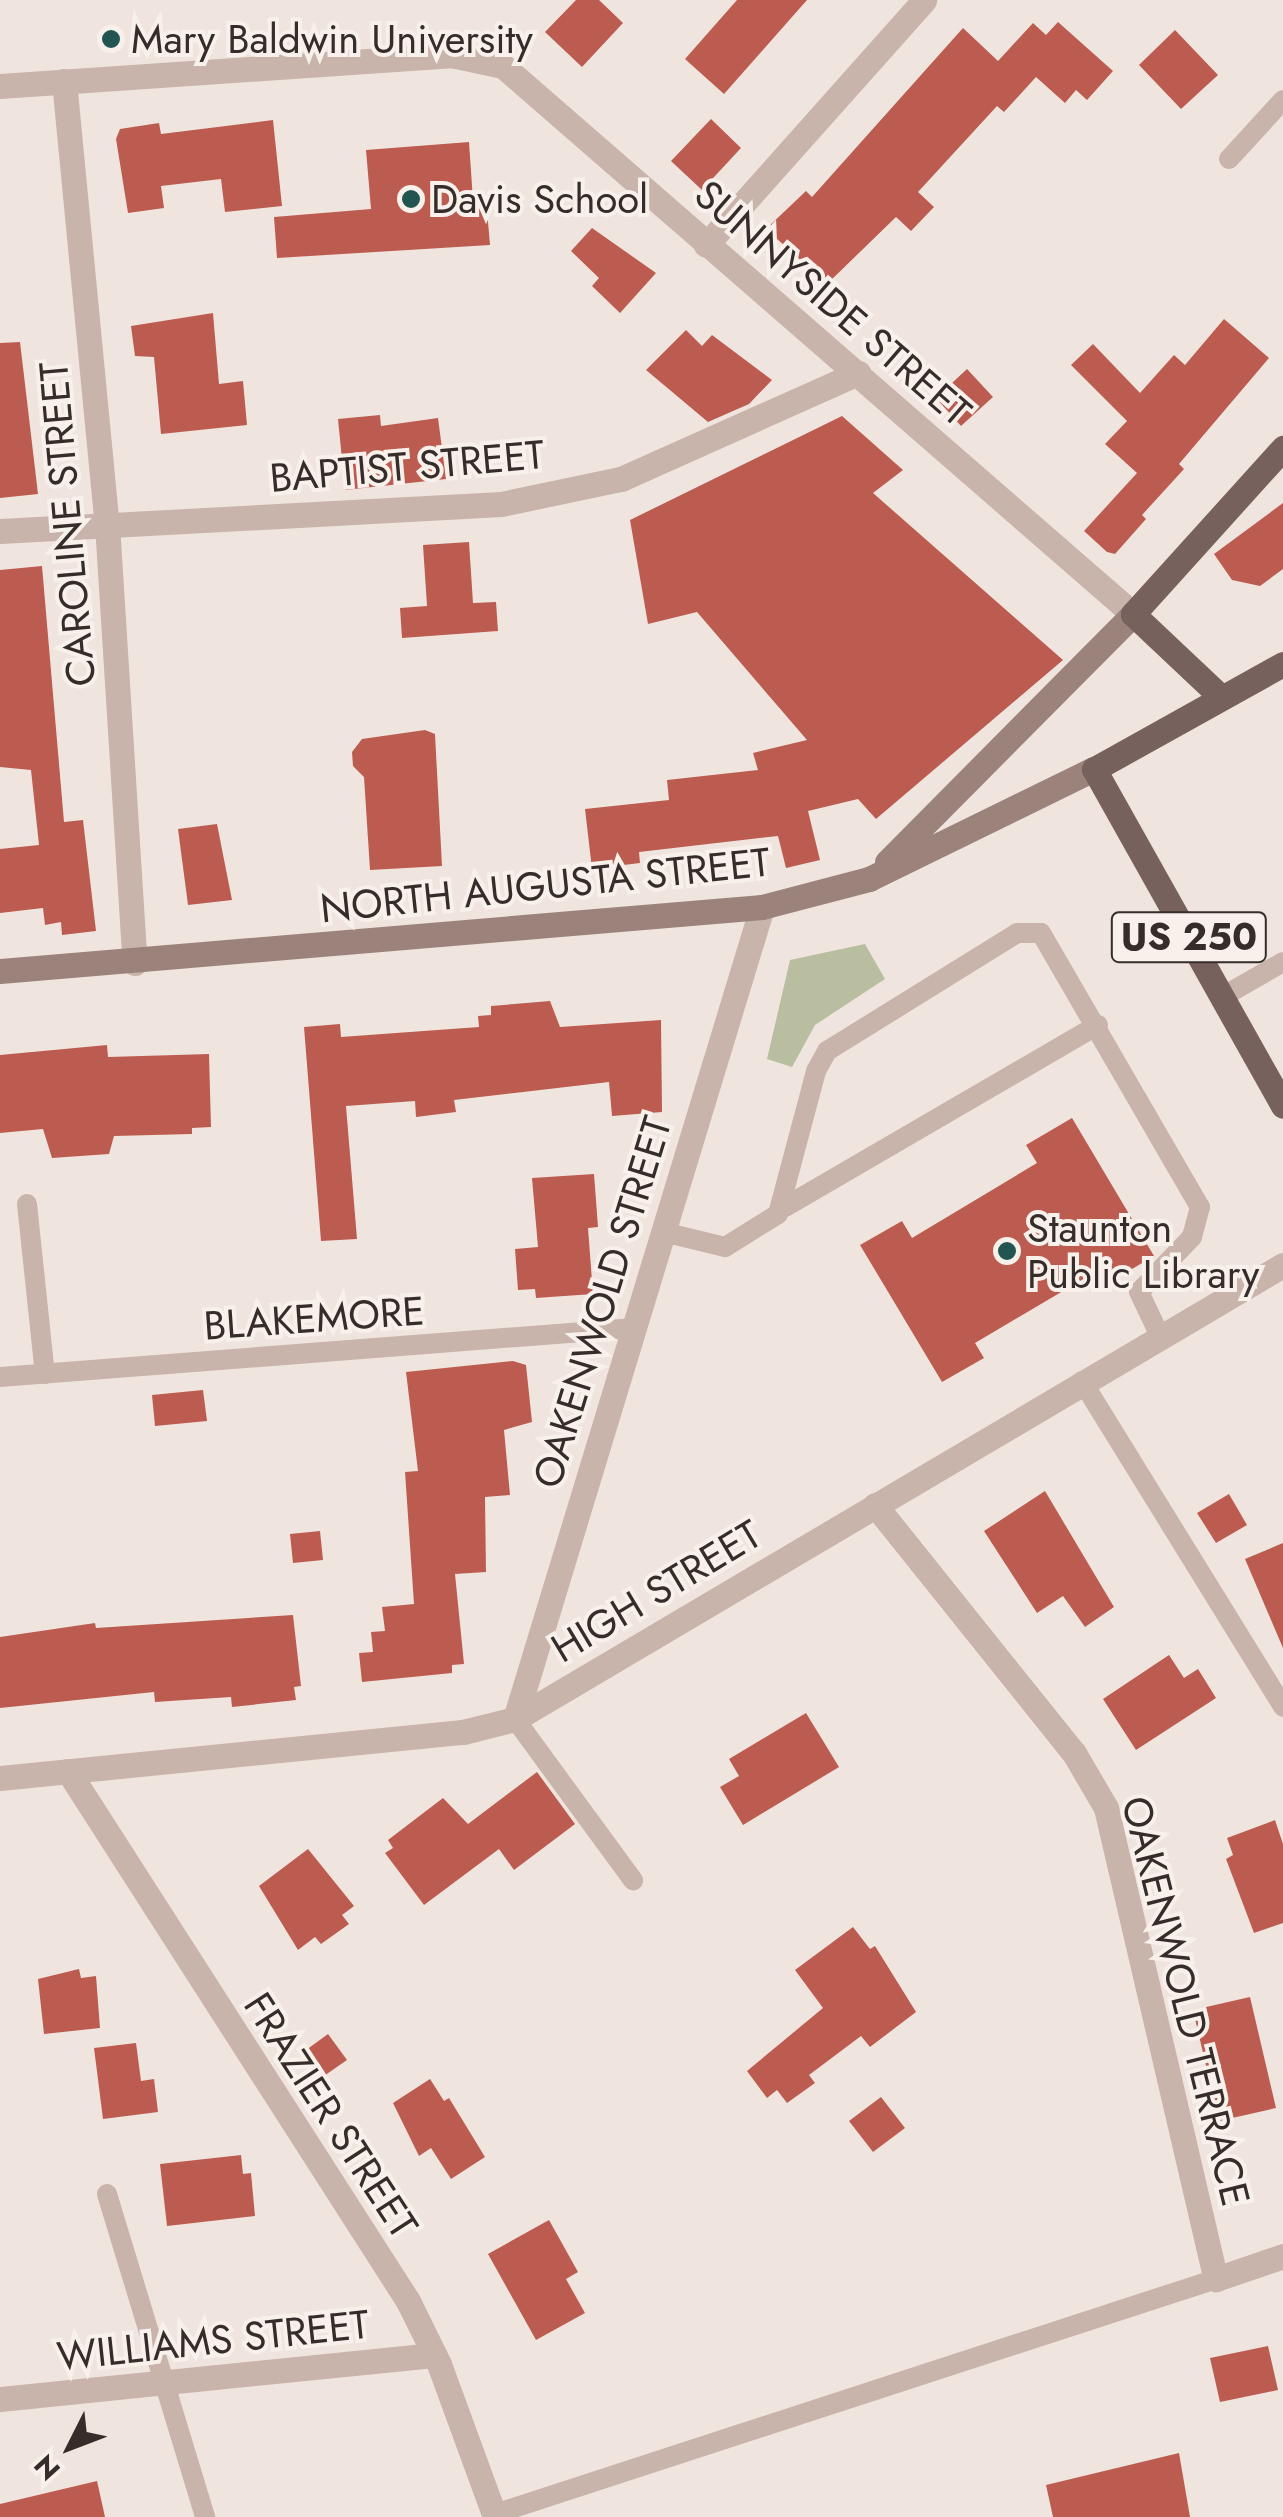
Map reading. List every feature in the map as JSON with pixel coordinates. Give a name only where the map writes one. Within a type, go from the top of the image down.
[{"type":"main road","points":[[869,879],[1133,614],[1283,448]]},
{"type":"main road","points":[[1133,614],[1221,697]]},
{"type":"main road","name":"NORTH AUGUSTA STREET","points":[[0,971],[135,963],[762,907],[869,879],[1094,769],[1283,664]]},
{"type":"main road","name":"US 250","points":[[1094,769],[1283,1106]]},
{"type":"street","points":[[706,244],[924,0]]},
{"type":"street","name":"SUNNYSIDE STREET","points":[[0,86],[478,57],[520,78],[1133,614]]},
{"type":"street","name":"CAROLINE STREET","points":[[64,81],[108,524],[135,963]]},
{"type":"street","name":"BAPTIST STREET","points":[[0,531],[502,504],[621,479],[858,373]]},
{"type":"street","name":"OAKENWOLD STREET","points":[[515,1719],[762,907]]},
{"type":"street","name":"HIGH STREET","points":[[0,1778],[463,1732],[515,1719],[1283,1265]]},
{"type":"street","name":"OAKENWOLD TERRACE","points":[[876,1505],[1074,1753],[1106,1808],[1216,2279]]},
{"type":"street","name":"FRAZIER STREET","points":[[68,1771],[408,2302],[434,2355],[495,2516]]},
{"type":"street","points":[[1216,2279],[1283,2256]]},
{"type":"street","name":"WILLIAMS STREET","points":[[0,2399],[434,2355]]},
{"type":"lane","points":[[1229,159],[1283,100]]},
{"type":"lane","points":[[785,1207],[816,1071],[827,1051],[1017,933],[1042,933],[1053,944],[1200,1208],[1192,1237],[1140,1292],[1160,1336]]},
{"type":"lane","points":[[1222,998],[1283,962]]},
{"type":"lane","points":[[663,1232],[725,1247],[785,1207],[1098,1025]]},
{"type":"lane","points":[[27,1204],[46,1374]]},
{"type":"lane","name":"BLAKEMORE","points":[[0,1378],[634,1328]]},
{"type":"lane","points":[[1082,1382],[1283,1707]]},
{"type":"lane","points":[[515,1719],[632,1880]]},
{"type":"lane","points":[[108,2194],[205,2517]]},
{"type":"lane","points":[[495,2516],[1216,2279]]},
{"type":"green space","points":[[865,944],[885,979],[815,1025],[792,1067],[767,1059],[790,960]]},
{"type":"building","points":[[576,0],[599,0],[623,23],[582,67],[545,32]]},
{"type":"building","points":[[737,0],[807,0],[724,94],[685,59]]},
{"type":"building","points":[[1058,22],[1113,71],[1087,100],[1076,90],[1065,103],[1036,77],[1004,112],[997,106],[918,192],[934,207],[911,231],[896,217],[827,284],[766,229],[806,191],[812,197],[963,28],[998,61],[1033,23],[1046,35]]},
{"type":"building","points":[[1175,30],[1218,75],[1181,109],[1139,65]]},
{"type":"building","points":[[711,119],[741,148],[702,190],[671,161]]},
{"type":"building","points":[[273,120],[282,206],[225,212],[221,179],[161,186],[164,208],[128,213],[116,139],[120,129],[159,123],[161,134]]},
{"type":"building","points":[[469,142],[473,200],[486,198],[490,245],[277,258],[274,217],[371,209],[366,150]]},
{"type":"building","points":[[592,228],[656,273],[620,313],[592,286],[599,278],[571,251]]},
{"type":"building","points":[[213,313],[219,384],[243,381],[247,425],[161,434],[154,357],[135,356],[131,326]]},
{"type":"building","points":[[1224,319],[1269,358],[1179,464],[1184,469],[1142,515],[1146,519],[1115,554],[1107,552],[1084,531],[1137,473],[1105,444],[1127,421],[1071,365],[1093,344],[1140,393],[1174,355],[1185,365]]},
{"type":"building","points":[[686,330],[702,346],[712,335],[772,380],[749,404],[708,422],[646,370]]},
{"type":"building","points":[[20,342],[38,494],[0,498],[0,343]]},
{"type":"building","points":[[967,369],[993,397],[961,426],[936,398]]},
{"type":"building","points":[[380,415],[381,426],[438,418],[446,479],[345,490],[338,419]]},
{"type":"building","points":[[842,416],[903,470],[873,493],[1063,660],[876,819],[858,799],[808,811],[820,860],[786,868],[778,836],[639,852],[640,863],[592,869],[585,809],[669,800],[667,780],[758,770],[753,753],[807,740],[697,612],[648,624],[630,520]]},
{"type":"building","points":[[1283,503],[1283,569],[1260,586],[1232,580],[1214,554]]},
{"type":"building","points":[[469,542],[473,603],[496,602],[498,631],[402,638],[400,608],[427,606],[423,545]]},
{"type":"building","points":[[42,566],[64,822],[83,820],[96,931],[62,935],[61,922],[45,925],[43,908],[0,913],[0,849],[39,845],[31,770],[0,767],[0,570]]},
{"type":"building","points":[[425,730],[435,734],[442,866],[370,870],[364,777],[353,766],[352,752],[362,739]]},
{"type":"building","points":[[217,824],[232,900],[188,905],[178,829]]},
{"type":"building","points":[[550,1001],[560,1027],[661,1020],[662,1112],[612,1116],[609,1082],[454,1100],[456,1112],[416,1117],[415,1101],[346,1106],[357,1239],[321,1241],[304,1027],[340,1024],[341,1037],[479,1027],[478,1016],[491,1015],[491,1006]]},
{"type":"building","points":[[107,1045],[108,1057],[209,1054],[211,1127],[192,1128],[192,1134],[114,1136],[109,1154],[52,1158],[43,1129],[0,1133],[0,1055]]},
{"type":"building","name":"Staunton Public Library","points":[[1072,1118],[1154,1256],[1110,1282],[1102,1268],[975,1343],[984,1358],[942,1382],[860,1245],[902,1221],[912,1238],[1037,1163],[1026,1145]]},
{"type":"building","points":[[594,1174],[598,1227],[588,1228],[593,1294],[536,1298],[535,1289],[518,1290],[515,1249],[538,1247],[532,1178]]},
{"type":"building","points":[[513,1361],[526,1365],[532,1422],[504,1430],[510,1495],[485,1497],[486,1572],[455,1574],[464,1664],[452,1665],[452,1673],[362,1682],[359,1653],[373,1652],[371,1632],[385,1631],[382,1607],[414,1604],[405,1472],[418,1471],[406,1372]]},
{"type":"building","points":[[203,1390],[207,1421],[155,1426],[152,1395]]},
{"type":"building","points":[[1045,1491],[1114,1607],[1085,1627],[1063,1596],[1037,1613],[984,1531]]},
{"type":"building","points":[[1229,1494],[1247,1525],[1216,1543],[1197,1513]]},
{"type":"building","points":[[320,1531],[323,1560],[293,1563],[290,1534]]},
{"type":"building","points":[[1283,1543],[1283,1648],[1245,1559]]},
{"type":"building","points":[[293,1615],[301,1686],[294,1687],[296,1700],[232,1707],[231,1697],[155,1702],[154,1692],[0,1708],[0,1637],[95,1623],[96,1628]]},
{"type":"building","points":[[1169,1655],[1184,1678],[1198,1669],[1216,1698],[1136,1750],[1103,1699]]},
{"type":"building","points":[[806,1713],[839,1767],[743,1825],[720,1787],[739,1776],[729,1759]]},
{"type":"building","points":[[537,1772],[575,1824],[514,1870],[499,1849],[424,1905],[385,1853],[393,1848],[388,1840],[443,1798],[468,1824]]},
{"type":"building","points":[[1275,1820],[1283,1844],[1283,1923],[1254,1933],[1226,1859],[1233,1855],[1227,1838]]},
{"type":"building","points":[[308,1849],[354,1906],[342,1915],[349,1924],[321,1944],[315,1937],[298,1950],[259,1886]]},
{"type":"building","points":[[853,1927],[870,1949],[875,1946],[916,2012],[870,2047],[861,2036],[809,2075],[815,2083],[787,2103],[777,2090],[767,2098],[747,2071],[823,2008],[795,1970]]},
{"type":"building","points":[[79,1969],[81,1978],[96,1976],[100,2028],[44,2034],[38,1979]]},
{"type":"building","points":[[1250,1997],[1276,2108],[1219,2121],[1193,2010]]},
{"type":"building","points":[[328,2034],[347,2060],[321,2078],[302,2053]]},
{"type":"building","points":[[136,2043],[141,2081],[154,2079],[158,2112],[103,2119],[94,2048]]},
{"type":"building","points":[[430,2079],[444,2101],[449,2098],[485,2157],[451,2179],[431,2148],[419,2156],[393,2103]]},
{"type":"building","points":[[881,2097],[905,2128],[873,2152],[849,2121]]},
{"type":"building","points":[[241,2155],[243,2174],[251,2173],[255,2216],[167,2226],[160,2164]]},
{"type":"building","points":[[549,2220],[578,2272],[566,2279],[585,2313],[536,2340],[488,2254]]},
{"type":"building","points":[[1268,2346],[1278,2390],[1220,2402],[1210,2358]]},
{"type":"building","points":[[1179,2453],[1190,2517],[1053,2517],[1046,2485]]},
{"type":"building","points":[[97,2481],[105,2517],[0,2517],[0,2504]]},
{"type":"place","name":"Mary Baldwin University","points":[[111,39]]},
{"type":"place","name":"Davis School","points":[[411,199]]},
{"type":"place","name":"Staunton Public Library","points":[[1007,1251]]}]
